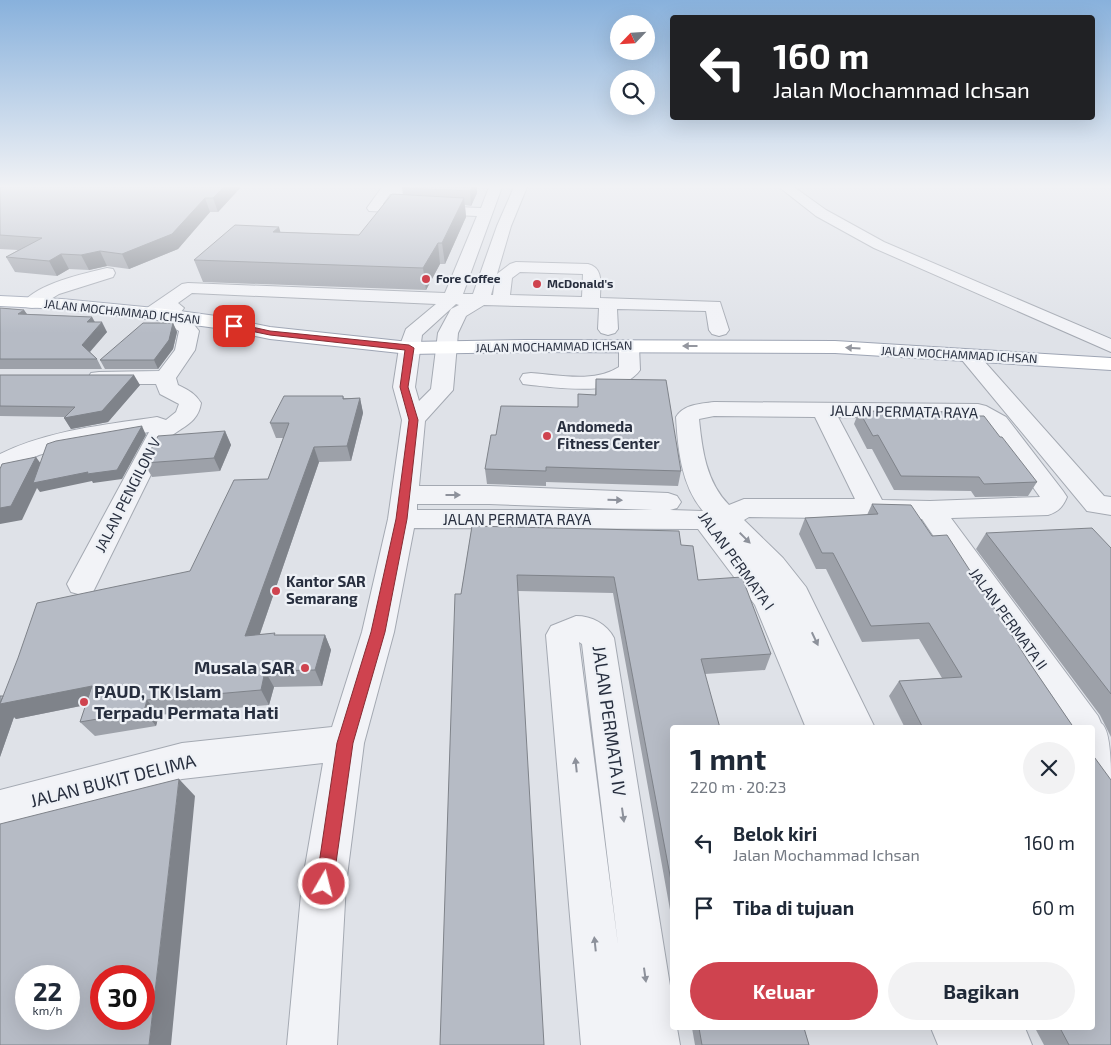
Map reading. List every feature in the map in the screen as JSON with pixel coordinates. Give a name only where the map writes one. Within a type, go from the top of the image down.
[{"type":"main road","name":"JALAN MOCHAMMAD ICHSAN","points":[[0,290],[39,298],[163,311],[270,333],[526,346],[836,347],[895,343],[969,356],[1111,364]]},
{"type":"main road","name":"JALAN MOCHAMMAD ICHSAN","points":[[0,301],[39,298]]},
{"type":"main road","name":"JALAN MOCHAMMAD ICHSAN","points":[[447,341],[608,329],[720,330],[895,343],[1111,354]]},
{"type":"street","points":[[312,1045],[324,884],[345,743],[378,632],[403,507],[414,420],[404,387],[411,340],[452,299],[477,236]]},
{"type":"street","points":[[414,420],[442,390],[447,341],[458,312],[480,300],[501,236]]},
{"type":"street","points":[[862,236],[879,245],[1111,346]]},
{"type":"street","points":[[500,300],[504,276],[516,266],[588,269],[592,274],[608,329]]},
{"type":"street","points":[[39,298],[64,286],[107,274]]},
{"type":"street","points":[[83,378],[165,377],[177,366],[189,339],[189,331],[185,326],[167,318],[163,311],[188,288],[480,300],[714,306],[720,330]]},
{"type":"street","points":[[531,379],[593,382],[618,377],[630,370],[629,346]]},
{"type":"street","points":[[969,356],[1096,505],[1111,506]]},
{"type":"street","points":[[0,464],[52,443],[85,435],[183,420],[190,412],[190,403],[185,397],[168,389],[165,377]]},
{"type":"street","name":"JALAN PERMATA RAYA","points":[[403,507],[713,507],[930,510],[1048,506],[1054,496],[998,422],[978,411],[714,408],[699,410],[687,417],[690,447]]},
{"type":"street","points":[[824,410],[873,508]]},
{"type":"street","name":"JALAN PENGILON V","points":[[82,584],[159,435],[183,420]]},
{"type":"street","name":"JALAN PERMATA I","points":[[690,447],[733,553],[781,597],[855,725]]},
{"type":"street","name":"JALAN PERMATA II","points":[[930,510],[1083,725]]},
{"type":"street","name":"JALAN PERMATA I","points":[[781,597],[823,725]]},
{"type":"street","name":"JALAN PERMATA IV","points":[[606,1045],[562,635],[573,630],[582,629],[598,638],[655,1045]]},
{"type":"street","points":[[1095,742],[1111,763]]},
{"type":"street","name":"JALAN BUKIT DELIMA","points":[[0,810],[182,762],[345,743]]},
{"type":"street","points":[[588,878],[632,882]]},
{"type":"street","points":[[957,1030],[964,1045]]},
{"type":"street","points":[[1000,1030],[1007,1045]]},
{"type":"building","points":[[11,236],[168,236],[122,254],[100,251],[81,255],[61,254],[49,261],[6,257],[42,238]]},
{"type":"building","points":[[222,236],[446,236],[442,243],[438,243],[423,268],[194,260]]},
{"type":"building","points":[[0,308],[24,310],[18,314],[92,317],[87,322],[102,322],[82,345],[97,359],[0,359]]},
{"type":"building","points":[[143,323],[173,323],[169,340],[154,360],[100,360]]},
{"type":"building","points":[[0,375],[134,375],[102,411],[64,418],[75,407],[0,406]]},
{"type":"building","points":[[596,379],[666,380],[681,471],[546,467],[546,471],[485,469],[491,435],[496,435],[501,406],[578,407],[578,394],[596,395]]},
{"type":"building","points":[[284,396],[343,396],[343,399],[360,398],[347,446],[314,447],[245,636],[275,633],[274,635],[325,635],[315,670],[265,671],[261,690],[147,700],[144,711],[80,722],[92,686],[0,704],[37,603],[190,571],[234,480],[268,479],[289,423],[270,423]]},
{"type":"building","points":[[859,411],[966,412],[970,416],[984,416],[1037,482],[984,484],[979,477],[901,476],[878,435],[873,436]]},
{"type":"building","points":[[142,426],[117,470],[87,474],[88,472],[33,483],[47,444]]},
{"type":"building","points":[[225,431],[214,458],[144,463],[158,436]]},
{"type":"building","points":[[36,457],[11,506],[0,508],[0,469],[2,464]]},
{"type":"building","points":[[872,504],[911,505],[932,536],[947,535],[1072,725],[921,725],[899,681],[962,677],[929,623],[871,626],[833,553],[822,553],[805,518],[878,514]]},
{"type":"building","points":[[472,526],[679,531],[681,545],[693,546],[698,580],[742,577],[771,654],[701,659],[719,725],[670,725],[670,875],[614,577],[517,575],[544,1045],[440,1045],[455,594],[461,594]]},
{"type":"building","points":[[1092,528],[1111,548],[1111,694],[986,533]]},
{"type":"building","points":[[1095,758],[1111,780],[1111,1045],[1069,1045],[1061,1030],[1095,1030]]},
{"type":"building","points":[[179,779],[155,992],[155,965],[90,965],[90,1030],[151,1030],[149,1045],[0,1045],[0,824]]},
{"type":"building","points":[[699,1030],[805,1030],[809,1045],[702,1045]]},
{"type":"place","name":"Fore Coffee","points":[[426,279]]},
{"type":"place","name":"McDonald's","points":[[537,284]]},
{"type":"place","name":"Andomeda Fitness Center","points":[[547,436]]},
{"type":"place","name":"Kantor SAR Semarang","points":[[276,591]]},
{"type":"place","name":"Musala SAR","points":[[305,668]]},
{"type":"place","name":"PAUD, TK Islam Terpadu Permata Hati","points":[[84,702]]},
{"type":"route","points":[[234,326],[270,333],[409,348],[404,387],[414,420],[402,519],[397,532],[378,632],[345,743],[324,884]]}]
